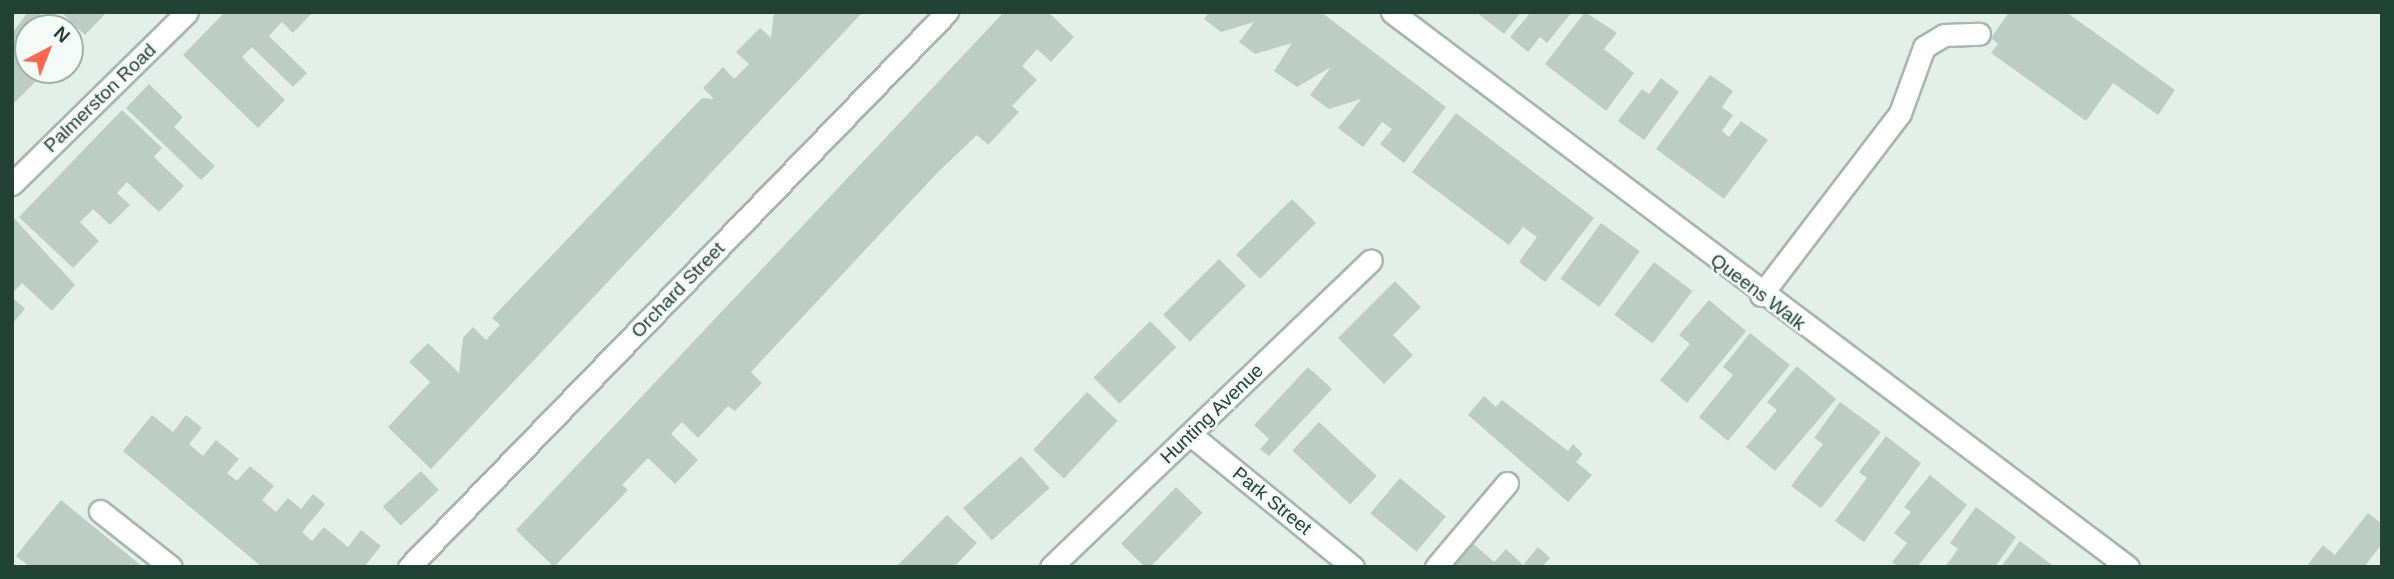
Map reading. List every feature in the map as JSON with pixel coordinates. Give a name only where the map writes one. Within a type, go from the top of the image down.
[{"type":"street","name":"Palmerston Road","points":[[12,184],[187,12]]},
{"type":"street","name":"Orchard Street","points":[[408,567],[947,12]]},
{"type":"street","name":"Queens Walk","points":[[1392,12],[1761,295],[2128,567]]},
{"type":"street","points":[[1761,295],[1900,113],[1924,47],[1944,35],[1979,34]]},
{"type":"street","name":"Hunting Avenue","points":[[1051,567],[1371,260]]},
{"type":"street","name":"Park Street","points":[[1191,435],[1353,567]]},
{"type":"street","points":[[1436,567],[1507,483]]},
{"type":"street","points":[[100,511],[171,567]]},
{"type":"building","points":[[61,12],[107,12],[85,35],[84,14]]},
{"type":"building","points":[[225,12],[313,12],[293,33],[282,22],[269,36],[307,73],[293,87],[252,47],[242,57],[285,100],[258,128],[183,55]]},
{"type":"building","points":[[774,12],[863,12],[431,469],[388,427],[430,382],[409,362],[428,343],[459,373],[463,338],[473,327],[486,340],[500,325],[492,318],[702,98],[714,99],[703,88],[723,67],[734,79],[749,64],[736,52],[760,28],[771,38]]},
{"type":"building","points":[[1004,12],[1048,12],[1074,37],[1051,62],[1037,49],[1022,66],[1037,80],[1012,106],[1019,112],[988,145],[977,135],[939,171],[751,372],[762,383],[735,411],[728,406],[698,438],[682,422],[671,434],[698,460],[675,484],[648,458],[622,485],[628,490],[554,567],[516,530]]},
{"type":"building","points":[[1209,12],[1321,12],[1446,107],[1404,163],[1380,144],[1392,129],[1382,122],[1363,147],[1338,128],[1361,99],[1329,109],[1310,95],[1331,67],[1297,87],[1274,71],[1292,43],[1255,54],[1239,42],[1254,22],[1221,32],[1204,19]]},
{"type":"building","points":[[1476,12],[1521,12],[1504,34]]},
{"type":"building","points":[[1531,12],[1572,12],[1547,43],[1540,37],[1528,52],[1510,37]]},
{"type":"building","points":[[1585,12],[1617,33],[1604,49],[1634,73],[1606,111],[1545,64]]},
{"type":"building","points":[[2009,12],[2066,12],[2175,90],[2158,115],[2113,83],[2086,121],[1991,53],[1998,44],[1991,38]]},
{"type":"building","points":[[14,30],[14,84],[33,84],[12,105]]},
{"type":"building","points":[[1710,75],[1733,91],[1722,107],[1733,115],[1722,131],[1729,137],[1741,121],[1768,140],[1724,199],[1656,149]]},
{"type":"building","points":[[1661,78],[1679,92],[1644,140],[1618,121],[1642,89],[1649,94]]},
{"type":"building","points":[[149,84],[183,117],[174,127],[215,166],[201,180],[126,108]]},
{"type":"building","points":[[122,110],[162,148],[154,157],[184,186],[159,212],[127,182],[117,193],[130,205],[110,225],[93,209],[80,222],[99,241],[73,268],[19,217]]},
{"type":"building","points":[[1456,113],[1594,218],[1545,282],[1519,262],[1537,237],[1523,227],[1509,245],[1412,172]]},
{"type":"building","points":[[1292,199],[1316,223],[1260,279],[1236,255]]},
{"type":"building","points":[[12,216],[75,285],[52,311],[22,283],[12,294]]},
{"type":"building","points":[[1601,223],[1640,251],[1599,307],[1560,279]]},
{"type":"building","points":[[1219,259],[1246,286],[1190,342],[1163,315]]},
{"type":"building","points":[[1654,262],[1692,291],[1653,344],[1614,315]]},
{"type":"building","points":[[1395,281],[1421,307],[1393,335],[1413,355],[1384,384],[1338,338]]},
{"type":"building","points":[[12,297],[25,309],[12,324]]},
{"type":"building","points":[[1709,300],[1746,331],[1687,403],[1660,380],[1690,344],[1679,335]]},
{"type":"building","points":[[1150,321],[1176,347],[1120,404],[1093,378]]},
{"type":"building","points":[[1750,333],[1790,365],[1728,441],[1699,417],[1733,375],[1723,367]]},
{"type":"building","points":[[1797,366],[1836,399],[1775,471],[1746,447],[1777,410],[1767,402]]},
{"type":"building","points":[[1308,367],[1332,389],[1269,456],[1260,449],[1269,439],[1254,425]]},
{"type":"building","points":[[1087,392],[1118,421],[1064,478],[1033,450]]},
{"type":"building","points":[[1484,396],[1496,407],[1502,400],[1568,451],[1573,444],[1583,454],[1576,462],[1592,475],[1568,502],[1468,415]]},
{"type":"building","points":[[1840,402],[1881,432],[1821,508],[1791,486],[1823,444],[1814,438]]},
{"type":"building","points":[[152,415],[173,432],[186,415],[202,428],[189,444],[203,456],[216,440],[239,459],[227,473],[237,481],[250,466],[274,486],[262,500],[276,512],[288,498],[301,509],[313,494],[325,504],[302,532],[312,541],[324,527],[348,547],[361,530],[381,546],[364,567],[262,567],[123,451]]},
{"type":"building","points":[[1319,422],[1377,476],[1350,504],[1292,451]]},
{"type":"building","points":[[1886,436],[1921,463],[1864,542],[1835,521],[1867,478],[1859,472]]},
{"type":"building","points":[[1021,456],[1050,488],[992,540],[963,508]]},
{"type":"building","points":[[421,471],[439,490],[401,525],[383,506]]},
{"type":"building","points":[[1930,475],[1967,505],[1917,567],[1898,567],[1892,562],[1907,543],[1894,533],[1911,512],[1904,507]]},
{"type":"building","points":[[1400,478],[1446,517],[1416,552],[1370,513]]},
{"type":"building","points":[[1176,487],[1203,513],[1150,567],[1145,567],[1121,544]]},
{"type":"building","points":[[61,500],[143,567],[30,567],[16,556]]},
{"type":"building","points":[[1976,507],[2016,537],[1995,567],[1945,567],[1958,549],[1950,543]]},
{"type":"building","points":[[2368,513],[2382,524],[2382,544],[2364,567],[2306,567],[2323,545],[2335,555]]},
{"type":"building","points":[[947,515],[977,543],[954,567],[896,567]]},
{"type":"building","points":[[1469,540],[1494,562],[1506,549],[1523,565],[1538,547],[1550,558],[1542,567],[1446,567]]},
{"type":"building","points":[[2020,541],[2055,567],[2001,567]]}]
